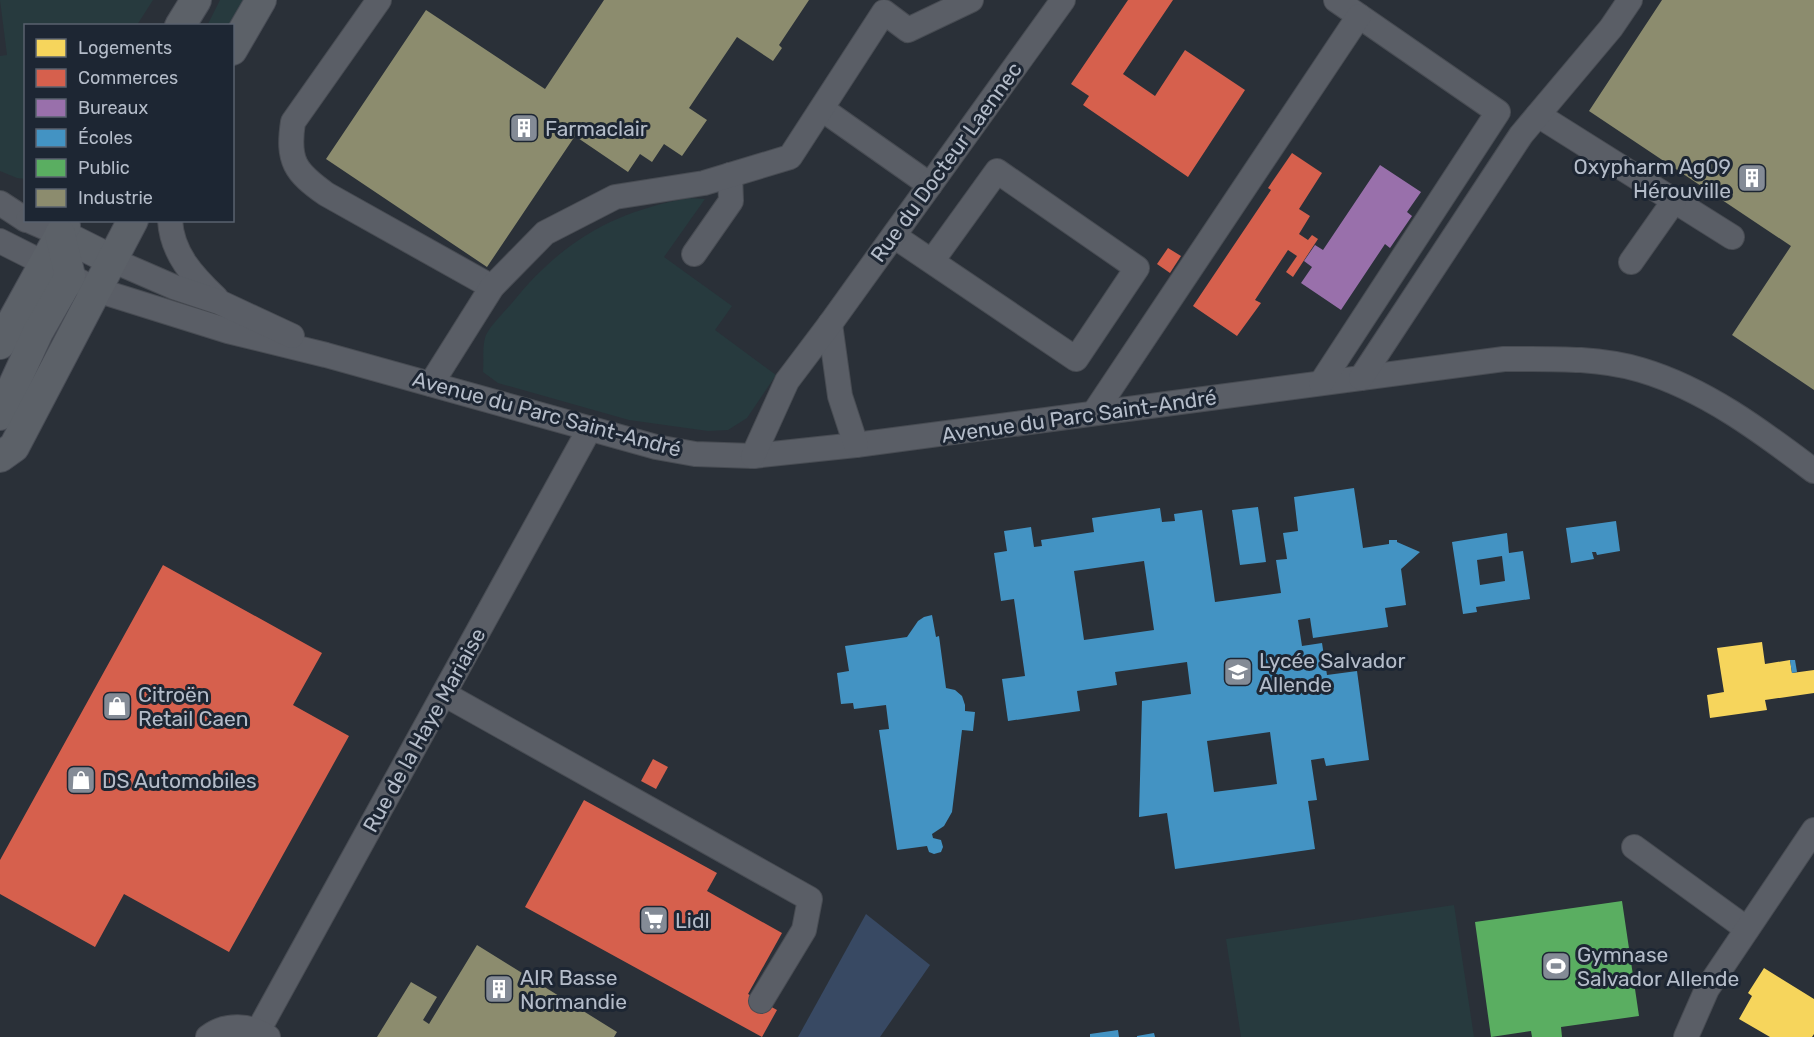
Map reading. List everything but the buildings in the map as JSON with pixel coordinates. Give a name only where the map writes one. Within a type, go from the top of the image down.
[{"type":"main road","points":[[181,24],[196,0]]},
{"type":"main road","points":[[234,47],[261,0]]},
{"type":"main road","points":[[0,457],[14,447],[132,222]]},
{"type":"main road","points":[[0,415],[38,332],[57,269],[64,227],[112,260]]},
{"type":"main road","points":[[0,344],[57,269]]},
{"type":"street","points":[[379,0],[293,122],[290,144],[294,164],[308,181],[326,194],[492,287]]},
{"type":"street","points":[[431,384],[492,287],[545,233],[615,197],[704,183],[790,156],[822,109],[876,6],[908,30],[971,0]]},
{"type":"street","name":"Rue du Docteur Laennec","points":[[753,456],[787,381],[1063,0]]},
{"type":"street","points":[[1321,383],[1498,112],[1336,0]]},
{"type":"street","points":[[1361,378],[1521,135],[1611,28],[1630,0]]},
{"type":"street","points":[[1094,413],[1359,16]]},
{"type":"street","points":[[822,109],[930,185]]},
{"type":"street","points":[[1538,115],[1732,237]]},
{"type":"street","points":[[894,236],[1076,359],[1137,268],[997,171],[932,261]]},
{"type":"street","points":[[694,254],[732,201],[730,175]]},
{"type":"street","points":[[1631,262],[1674,201]]},
{"type":"street","points":[[0,203],[24,218]]},
{"type":"street","points":[[38,222],[64,227]]},
{"type":"street","points":[[170,222],[179,256],[195,278],[219,302]]},
{"type":"street","points":[[0,241],[97,290],[228,331],[327,355]]},
{"type":"street","points":[[112,260],[174,287],[219,302],[327,355]]},
{"type":"street","points":[[830,324],[840,396],[856,445]]},
{"type":"street","name":"Avenue du Parc Saint-André","points":[[327,355],[656,447],[695,453],[753,456],[856,445],[1504,359],[1596,362],[1640,370],[1692,390],[1742,419],[1814,471]]},
{"type":"street","name":"Rue de la Haye Mariaise","points":[[208,1037],[227,1028],[243,1027],[263,1034],[444,693],[590,428]]},
{"type":"street","points":[[444,693],[810,899],[804,930],[761,1001]]},
{"type":"street","points":[[1689,1036],[1707,989],[1814,831]]},
{"type":"street","points":[[1634,847],[1748,929]]},
{"type":"green space","points":[[0,0],[153,0],[138,24],[24,24],[24,179],[0,171],[0,56],[7,55]]},
{"type":"green space","points":[[220,0],[244,0],[230,24],[208,24]]},
{"type":"green space","points":[[689,198],[705,199],[664,257],[732,306],[715,330],[776,375],[747,418],[728,430],[708,431],[629,420],[498,383],[483,372],[484,343],[488,331],[550,263],[569,247],[612,221],[661,204]]},
{"type":"green space","points":[[1454,905],[1474,1037],[1241,1037],[1226,939]]},
{"type":"water","points":[[866,914],[930,965],[880,1037],[798,1037]]},
{"type":"place","name":"Farmaclair","points":[[524,128]]},
{"type":"place","name":"Oxypharm Ag09 Hérouville","points":[[1752,178]]},
{"type":"place","name":"Lycée Salvador Allende","points":[[1238,672]]},
{"type":"place","name":"Citroën Retail Caen","points":[[117,706]]},
{"type":"place","name":"DS Automobiles","points":[[81,780]]},
{"type":"place","name":"Lidl","points":[[654,920]]},
{"type":"place","name":"Gymnase Salvador Allende","points":[[1556,966]]},
{"type":"place","name":"AIR Basse Normandie","points":[[499,989]]}]
